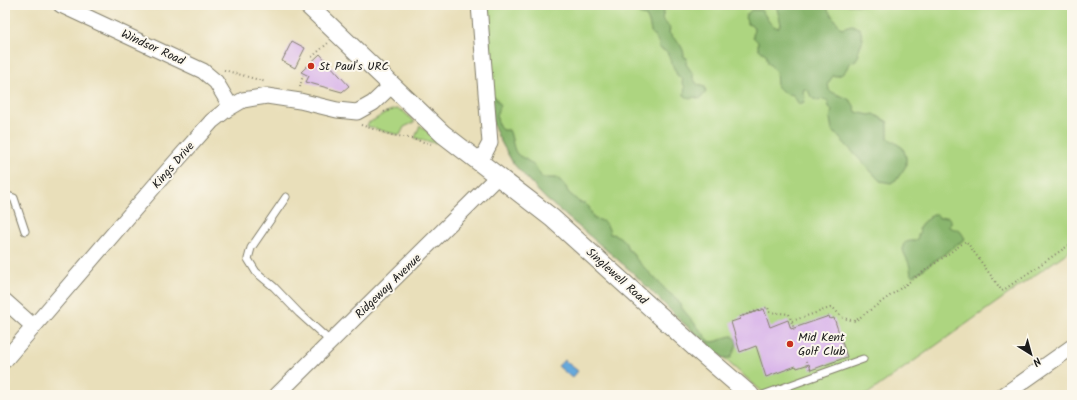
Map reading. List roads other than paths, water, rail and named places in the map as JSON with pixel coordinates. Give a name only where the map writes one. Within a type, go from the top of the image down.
[{"type":"street","name":"Windsor Road","points":[[61,5],[203,71],[216,82],[231,107]]},
{"type":"street","name":"Singlewell Road","points":[[308,5],[444,134],[552,218],[750,395]]},
{"type":"street","points":[[479,5],[490,144],[480,162]]},
{"type":"street","name":"Kings Drive","points":[[5,360],[199,135],[216,118],[231,107],[248,99],[267,96],[300,100],[336,110],[358,112],[373,103],[392,85]]},
{"type":"street","name":"Ridgeway Avenue","points":[[277,395],[498,176]]},
{"type":"street","points":[[5,302],[33,326]]},
{"type":"street","points":[[1004,395],[1072,347]]},
{"type":"lane","points":[[5,195],[14,198],[25,231]]},
{"type":"lane","points":[[286,197],[252,248],[248,259],[256,272],[274,287],[299,313],[331,342]]},
{"type":"lane","points":[[763,395],[863,359]]},
{"type":"water","points":[[564,360],[578,371],[572,378],[558,366]]},
{"type":"place","name":"St Paul's URC","points":[[311,66]]},
{"type":"place","name":"Mid Kent Golf Club","points":[[790,344]]}]
